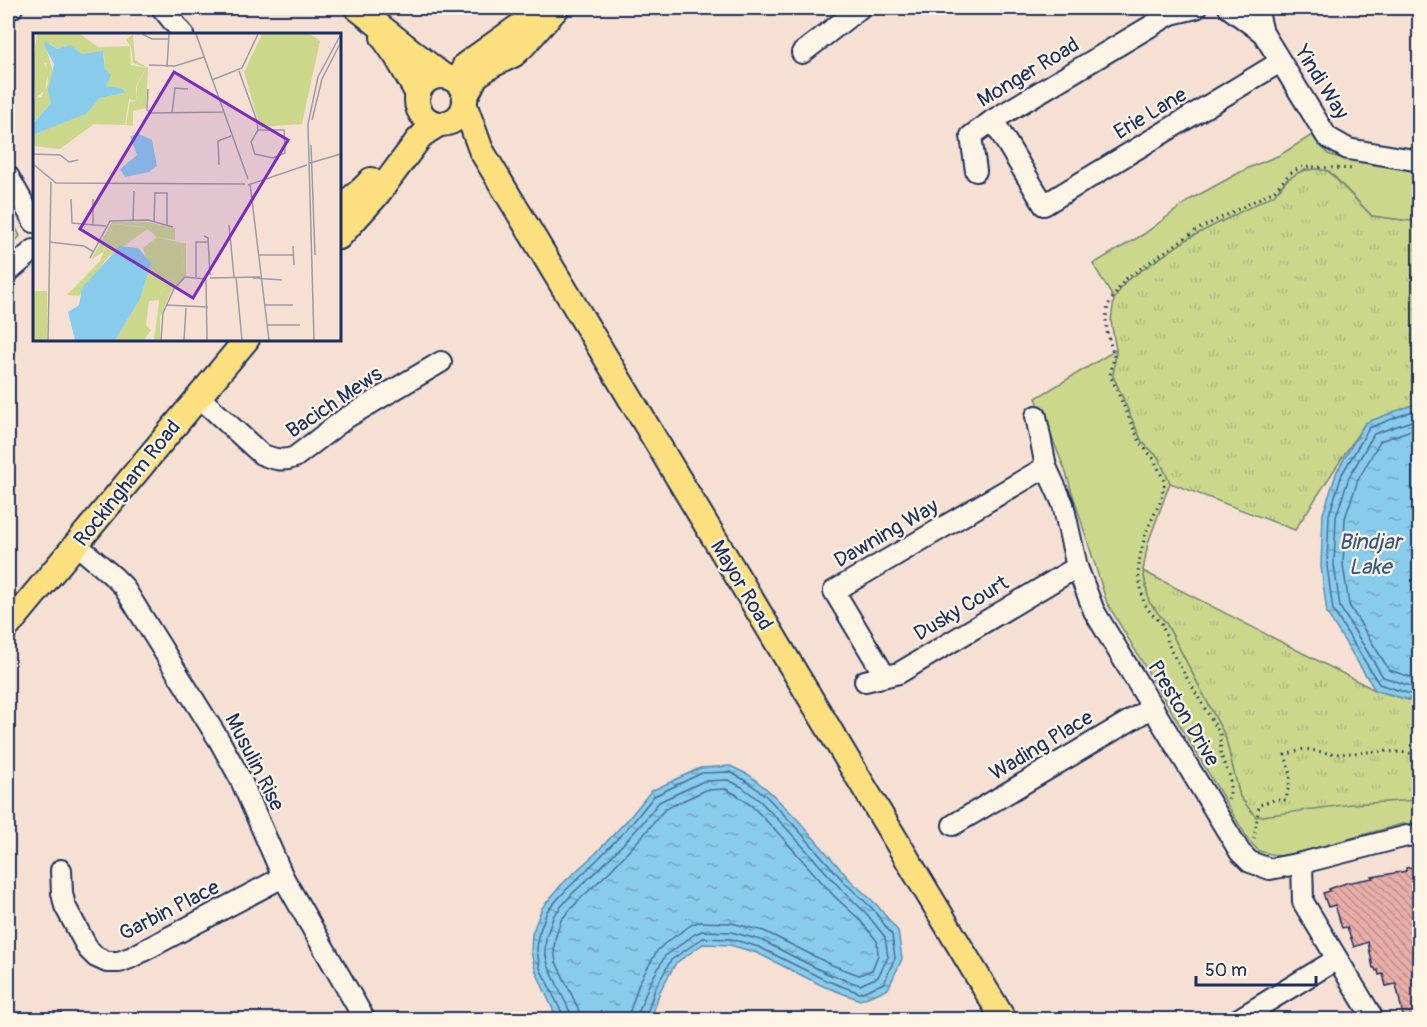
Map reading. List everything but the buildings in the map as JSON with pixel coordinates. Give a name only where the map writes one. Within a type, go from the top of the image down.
[{"type":"main road","points":[[340,209],[366,187],[407,132],[421,87],[435,78],[446,76],[549,8]]},
{"type":"main road","points":[[340,236],[376,196],[426,132],[459,117],[476,76],[513,55],[557,8]]},
{"type":"main road","points":[[362,11],[458,83],[465,102]]},
{"type":"main road","points":[[362,11],[397,57],[426,119],[443,124]]},
{"type":"main road","name":"Mayor Road","points":[[465,102],[481,150],[1004,1020]]},
{"type":"main road","name":"Mayor Road","points":[[443,124],[481,150]]},
{"type":"main road","name":"Rockingham Road","points":[[8,627],[246,340]]},
{"type":"street","points":[[8,10],[12,8]]},
{"type":"street","points":[[162,8],[182,33]]},
{"type":"street","points":[[802,53],[860,8]]},
{"type":"street","name":"Monger Road","points":[[976,171],[972,136],[993,120],[1174,11],[1196,8]]},
{"type":"street","name":"Yindi Way","points":[[1228,8],[1238,8]]},
{"type":"street","name":"Yindi Way","points":[[1228,8],[1263,33]]},
{"type":"street","name":"Yindi Way","points":[[1257,8],[1263,33],[1327,137],[1348,149],[1419,161]]},
{"type":"street","name":"Erie Lane","points":[[993,120],[1044,205],[1280,62]]},
{"type":"street","points":[[8,176],[33,220]]},
{"type":"street","points":[[8,272],[33,251]]},
{"type":"street","name":"Bacich Mews","points":[[198,396],[261,454],[287,460],[296,457],[346,418],[441,362]]},
{"type":"street","name":"Preston Drive","points":[[1036,416],[1046,467],[1063,504],[1077,567],[1094,611],[1218,817],[1240,852],[1250,862]]},
{"type":"street","name":"Dawning Way","points":[[885,676],[834,591],[1046,467]]},
{"type":"street","name":"Musulin Rise","points":[[76,545],[123,586],[207,720],[240,778],[283,877],[365,1020]]},
{"type":"street","name":"Dusky Court","points":[[865,681],[899,673],[1077,567]]},
{"type":"street","name":"Wading Place","points":[[953,825],[1153,707]]},
{"type":"street","points":[[1250,862],[1270,869],[1419,835]]},
{"type":"street","points":[[1302,863],[1303,902],[1374,1020]]},
{"type":"street","name":"Garbin Place","points":[[61,870],[65,906],[88,950],[107,962],[118,962],[130,958],[283,877]]},
{"type":"street","points":[[1237,1020],[1338,959]]},
{"type":"path","points":[[1218,817],[1230,796],[1230,777],[1221,755],[1220,734],[1171,651],[1162,624],[1144,603],[1138,573],[1140,556],[1146,532],[1160,502],[1165,483],[1154,459],[1140,443],[1110,375],[1114,357],[1107,332],[1108,305],[1125,279],[1195,231],[1274,191],[1290,173],[1302,167],[1363,170]]},
{"type":"path","points":[[1250,862],[1259,805],[1274,800],[1286,800],[1291,774],[1285,755],[1304,749],[1335,754],[1384,751],[1419,754]]},
{"type":"green space","points":[[1312,135],[1328,154],[1340,158],[1419,169],[1419,222],[1372,216],[1329,171],[1303,170],[1286,180],[1274,195],[1189,238],[1126,281],[1114,299],[1093,264],[1144,234],[1191,199],[1248,168],[1280,155]]},
{"type":"green space","points":[[1305,170],[1328,171],[1372,216],[1419,222],[1419,403],[1365,423],[1295,530],[1170,483],[1158,457],[1142,442],[1113,376],[1116,350],[1111,321],[1114,299],[1126,281],[1189,238],[1280,189],[1296,174]]},
{"type":"green space","points":[[8,213],[20,236],[8,250]]},
{"type":"green space","points":[[1116,350],[1113,376],[1142,442],[1158,457],[1170,483],[1148,543],[1143,571],[1149,602],[1166,623],[1225,736],[1240,797],[1256,817],[1351,804],[1419,800],[1419,823],[1402,824],[1283,857],[1259,851],[1249,841],[1107,603],[1065,470],[1036,398]]},
{"type":"green space","points":[[1143,571],[1375,690],[1419,703],[1419,801],[1256,818],[1240,797],[1225,736],[1166,623],[1149,602]]},
{"type":"water","name":"Bindjar Lake","points":[[1420,404],[1419,703],[1375,690],[1327,613],[1321,566],[1323,514],[1337,471],[1365,423]]},
{"type":"water","points":[[730,766],[749,775],[769,791],[798,820],[850,880],[876,904],[898,931],[902,959],[888,989],[860,1000],[823,986],[757,953],[730,945],[703,944],[676,963],[660,991],[651,1019],[559,1019],[535,969],[531,952],[532,934],[542,908],[562,884],[630,817],[651,791],[700,768]]}]
